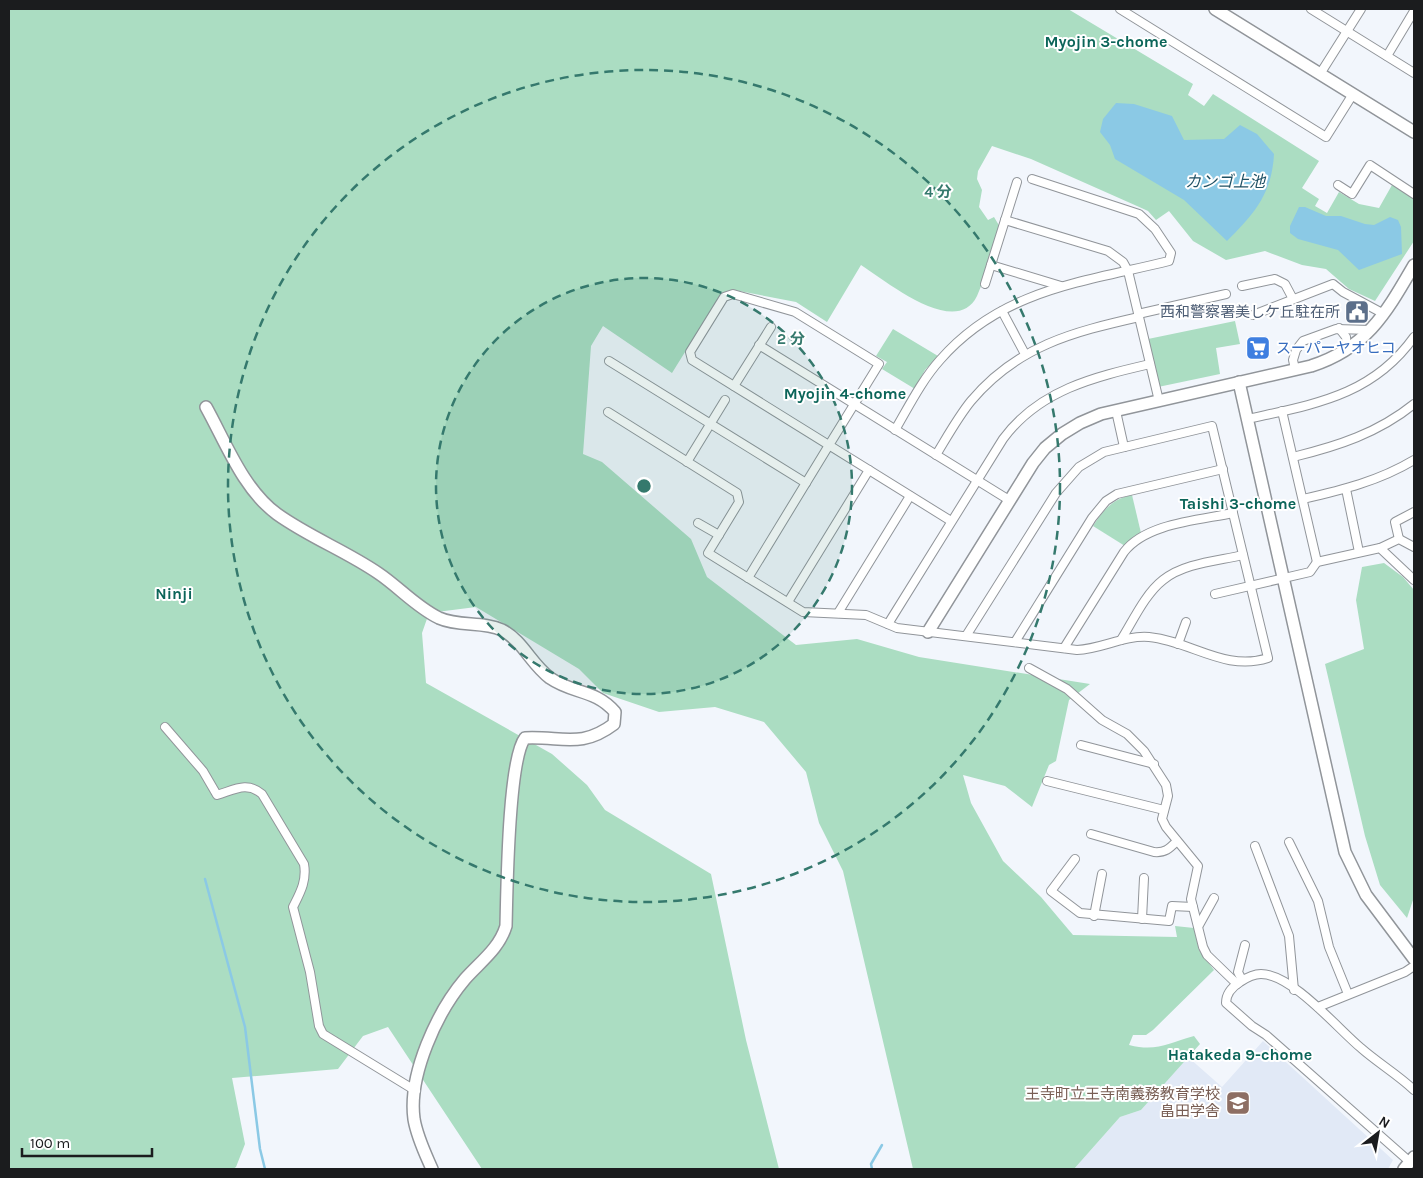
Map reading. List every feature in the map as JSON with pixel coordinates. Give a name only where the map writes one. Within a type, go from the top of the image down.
[{"type":"street","points":[[1120,9],[1326,137],[1353,94]]},
{"type":"street","points":[[1215,9],[1414,132]]},
{"type":"street","points":[[1311,9],[1414,73]]},
{"type":"street","points":[[1320,74],[1361,9]]},
{"type":"street","points":[[1387,56],[1414,11]]},
{"type":"street","points":[[1338,185],[1352,194],[1370,165],[1414,194]]},
{"type":"street","points":[[895,430],[940,360],[971,330],[1002,311],[1042,291],[1170,261],[1172,253],[1149,222],[1131,210],[1032,179]]},
{"type":"street","points":[[985,284],[1017,182]]},
{"type":"street","points":[[1005,220],[1108,251],[1123,262],[1128,271],[1159,401]]},
{"type":"street","points":[[991,265],[1060,286]]},
{"type":"street","points":[[928,632],[1033,463],[1054,440],[1085,420],[1322,362],[1347,349],[1371,330],[1384,314],[1414,265]]},
{"type":"street","points":[[1242,286],[1275,279],[1285,284],[1292,299]]},
{"type":"street","points":[[1253,315],[1333,284],[1384,314]]},
{"type":"street","points":[[748,578],[829,445],[879,364],[795,312],[733,294],[724,297],[690,352],[692,360],[829,445],[870,470],[951,521]]},
{"type":"street","points":[[936,455],[962,414],[979,392],[1026,354],[1074,333],[1226,294]]},
{"type":"street","points":[[1002,311],[1026,354]]},
{"type":"street","points":[[734,386],[771,327]]},
{"type":"street","points":[[1295,369],[1293,360],[1300,344],[1339,328],[1371,330]]},
{"type":"street","points":[[1339,328],[1346,337],[1347,349]]},
{"type":"street","points":[[1248,419],[1330,399],[1354,389],[1384,370],[1414,337]]},
{"type":"street","points":[[759,346],[1009,500]]},
{"type":"street","points":[[609,361],[806,483]]},
{"type":"street","points":[[888,624],[1008,431],[1039,403],[1085,381],[1150,364]]},
{"type":"street","points":[[1239,382],[1345,852],[1366,895],[1414,959]]},
{"type":"street","points":[[687,462],[725,400]]},
{"type":"street","points":[[1293,457],[1358,438],[1381,427],[1414,404]]},
{"type":"street","points":[[206,407],[253,490],[276,514],[378,573],[417,606],[440,619],[458,624],[501,630],[517,640],[532,662],[549,677],[565,687],[599,697],[616,712],[614,724],[591,738],[579,741],[542,737],[525,738],[520,744],[513,782],[506,926],[503,937],[491,954],[465,980],[441,1013],[424,1052],[416,1091],[414,1118],[420,1141],[432,1169]]},
{"type":"street","points":[[1116,411],[1124,447]]},
{"type":"street","points":[[608,412],[737,493],[739,502],[708,553],[803,612],[866,615],[897,628],[1064,648],[1089,650],[1121,640],[1147,637],[1178,644],[1230,661],[1251,662],[1268,658],[1212,426],[1124,447],[1094,457],[1067,478],[966,636]]},
{"type":"street","points":[[1282,412],[1317,562]]},
{"type":"street","points":[[1303,499],[1346,489],[1383,476],[1414,460]]},
{"type":"street","points":[[1015,642],[1092,518],[1106,501],[1125,491],[1223,469]]},
{"type":"street","points":[[788,602],[870,470]]},
{"type":"street","points":[[1346,489],[1359,552]]},
{"type":"street","points":[[838,613],[910,496]]},
{"type":"street","points":[[1398,539],[1395,522],[1414,512]]},
{"type":"street","points":[[1064,648],[1124,552],[1134,542],[1155,530],[1233,513]]},
{"type":"street","points":[[698,523],[719,536]]},
{"type":"street","points":[[1398,539],[1414,547]]},
{"type":"street","points":[[1215,594],[1310,572],[1317,562],[1380,548],[1398,539]]},
{"type":"street","points":[[1380,548],[1414,580]]},
{"type":"street","points":[[1121,640],[1150,594],[1162,581],[1179,570],[1243,555]]},
{"type":"street","points":[[1178,644],[1186,622]]},
{"type":"street","points":[[1029,668],[1067,689],[1102,720],[1122,730],[1154,764],[1166,784],[1168,796],[1162,819],[1177,842],[1195,860],[1198,866],[1191,899],[1203,947],[1207,955],[1239,982]]},
{"type":"street","points":[[166,727],[203,771],[217,795],[246,786],[254,786],[262,794],[304,864],[303,886],[293,907],[310,972],[319,1026],[323,1034],[416,1091]]},
{"type":"street","points":[[1081,745],[1154,764]]},
{"type":"street","points":[[1047,781],[1164,810]]},
{"type":"street","points":[[1091,834],[1162,853],[1169,850],[1177,842]]},
{"type":"street","points":[[1289,842],[1318,901],[1329,947],[1348,994]]},
{"type":"street","points":[[1255,846],[1289,936],[1294,990]]},
{"type":"street","points":[[1075,859],[1051,891],[1080,913],[1094,916],[1169,921],[1172,906],[1193,907]]},
{"type":"street","points":[[1094,916],[1102,874]]},
{"type":"street","points":[[1142,919],[1144,878]]},
{"type":"street","points":[[1199,925],[1214,898]]},
{"type":"street","points":[[1239,982],[1238,972],[1245,945]]},
{"type":"street","points":[[1318,1007],[1405,972],[1414,966]]},
{"type":"street","points":[[1409,1163],[1266,1035],[1252,1026],[1226,1003],[1228,994],[1239,982],[1252,975],[1262,974],[1294,990],[1318,1007],[1359,1046],[1392,1070],[1414,1090]]},
{"type":"shaded area","name":"王寺町立王寺南義務教育学校 畠田学舎","points":[[1263,1041],[1393,1160],[1388,1169],[1074,1169],[1120,1117],[1141,1110],[1188,1057],[1222,1087]]},
{"type":"green space","points":[[9,9],[1068,9],[1193,84],[1188,95],[1204,106],[1213,94],[1319,161],[1302,188],[1319,199],[1315,206],[1327,213],[1339,192],[1359,204],[1379,208],[1392,185],[1414,198],[1414,241],[1375,301],[1349,289],[1326,269],[1302,265],[1265,251],[1226,260],[1193,241],[1169,211],[1156,220],[1148,211],[1137,206],[1031,159],[992,146],[978,171],[977,179],[982,190],[979,207],[988,220],[994,217],[1000,227],[981,288],[967,308],[954,312],[920,303],[861,265],[827,322],[796,302],[734,290],[721,294],[672,373],[603,326],[591,346],[583,454],[602,462],[691,539],[707,577],[796,645],[857,639],[919,657],[1090,684],[1069,700],[1056,761],[1049,765],[1032,807],[1005,786],[963,775],[971,803],[1003,861],[1041,897],[1073,935],[1177,937],[1175,926],[1194,928],[1199,950],[1214,970],[1153,1030],[1146,1035],[1133,1035],[1129,1045],[1147,1048],[1155,1047],[1194,1036],[1200,1044],[1141,1110],[1120,1117],[1074,1169],[913,1169],[843,871],[819,823],[806,772],[764,722],[715,707],[659,712],[603,693],[579,669],[476,607],[429,613],[422,633],[426,683],[552,754],[587,785],[605,810],[711,874],[746,1040],[779,1169],[482,1169],[388,1027],[363,1036],[338,1069],[232,1078],[245,1144],[236,1167],[233,1169],[9,1169]]},
{"type":"green space","points":[[1235,321],[1240,344],[1216,348],[1220,374],[1158,387],[1148,339]]},
{"type":"green space","points":[[893,329],[938,356],[925,370],[915,389],[882,369],[887,362],[876,356]]},
{"type":"green space","points":[[1132,495],[1141,533],[1125,546],[1093,526],[1114,502]]},
{"type":"green space","points":[[1384,563],[1403,577],[1414,590],[1414,897],[1407,918],[1380,885],[1365,836],[1325,664],[1364,649],[1356,600],[1362,567]]},
{"type":"water","name":"カンゴ上池","points":[[1116,103],[1134,104],[1172,116],[1184,140],[1224,139],[1240,125],[1257,134],[1274,154],[1270,181],[1260,202],[1227,241],[1184,200],[1115,159],[1110,145],[1100,132],[1103,119]]},
{"type":"water","points":[[1299,207],[1305,207],[1326,216],[1341,216],[1365,224],[1374,225],[1390,217],[1398,220],[1401,227],[1402,254],[1359,270],[1338,250],[1298,239],[1290,233],[1290,226]]},
{"type":"waterway","points":[[205,879],[245,1027],[260,1149],[265,1169]]},
{"type":"waterway","points":[[872,1169],[871,1164],[882,1145]]},
{"type":"place","name":"西和警察署美しケ丘駐在所","points":[[1357,312]]},
{"type":"place","name":"スーパーヤオヒコ","points":[[1258,348]]},
{"type":"place","name":"王寺町立王寺南義務教育学校 畠田学舎","points":[[1238,1103]]},
{"type":"district","name":"Myojin 3-chome","points":[[1106,41]]},
{"type":"district","name":"Myojin 4-chome","points":[[845,393]]},
{"type":"district","name":"Taishi 3-chome","points":[[1238,503]]},
{"type":"district","name":"Ninji","points":[[174,593]]},
{"type":"district","name":"Hatakeda 9-chome","points":[[1240,1054]]}]
